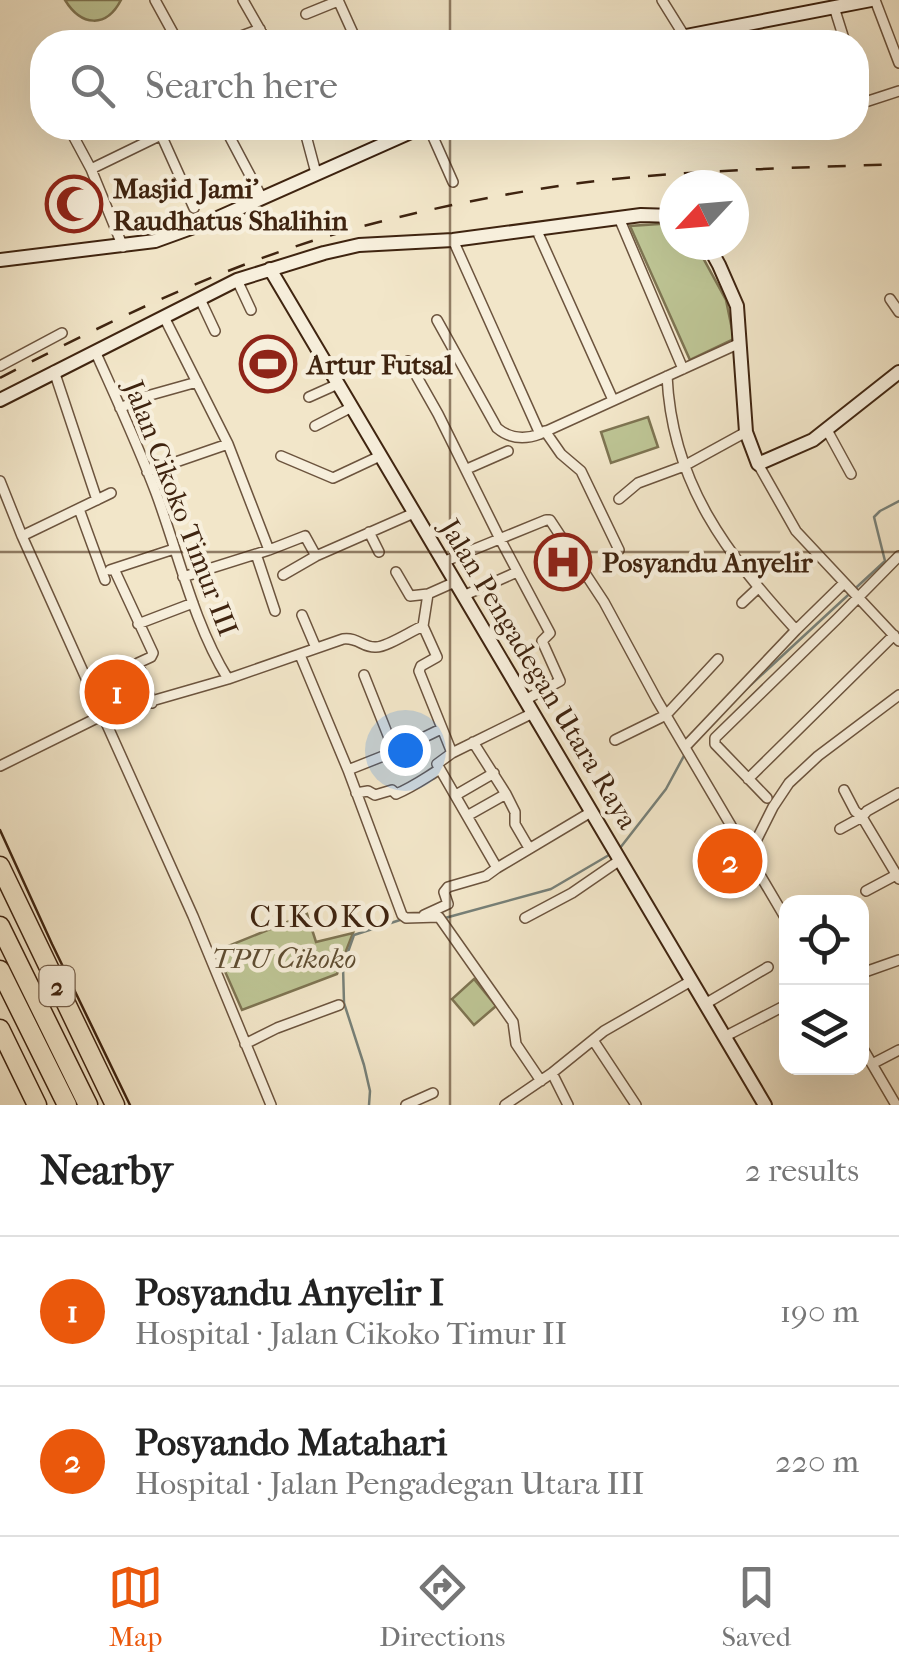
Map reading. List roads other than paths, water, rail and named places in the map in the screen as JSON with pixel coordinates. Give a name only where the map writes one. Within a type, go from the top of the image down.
[{"type":"highway","name":"2","points":[[0,866],[115,1105]]},
{"type":"highway","points":[[0,926],[88,1105]]},
{"type":"highway","points":[[0,970],[67,1105]]},
{"type":"highway","points":[[0,1029],[37,1105]]},
{"type":"street","points":[[155,0],[171,30]]},
{"type":"street","points":[[244,0],[260,29]]},
{"type":"street","points":[[662,0],[681,30]]},
{"type":"street","points":[[794,0],[801,14]]},
{"type":"street","points":[[720,30],[873,0],[899,63]]},
{"type":"street","points":[[306,14],[338,1],[351,30]]},
{"type":"street","points":[[834,8],[840,30]]},
{"type":"street","points":[[869,101],[899,92]]},
{"type":"street","points":[[75,140],[123,247]]},
{"type":"street","points":[[91,169],[143,140]]},
{"type":"street","points":[[165,140],[194,208]]},
{"type":"street","points":[[231,140],[262,198]]},
{"type":"street","points":[[307,140],[316,173]]},
{"type":"street","points":[[0,260],[155,242],[262,198],[383,140]]},
{"type":"street","points":[[434,140],[452,182]]},
{"type":"street","points":[[0,400],[237,280],[270,269],[359,245],[453,240],[659,216]]},
{"type":"street","points":[[619,218],[683,369]]},
{"type":"street","points":[[526,230],[537,231],[613,400]]},
{"type":"street","points":[[453,240],[543,432],[581,471],[619,550]]},
{"type":"street","points":[[717,260],[736,306],[746,432],[758,464],[796,531],[896,638],[748,778]]},
{"type":"street","name":"Jalan Pengadegan Utara Raya","points":[[270,269],[765,1105]]},
{"type":"street","points":[[237,280],[250,310]]},
{"type":"street","points":[[200,298],[215,331]]},
{"type":"street","points":[[890,299],[899,312]]},
{"type":"street","points":[[164,318],[228,444],[269,550]]},
{"type":"street","points":[[437,320],[497,428],[521,438],[543,432],[740,343]]},
{"type":"street","points":[[0,366],[62,333]]},
{"type":"street","name":"Jalan Cikoko Timur III","points":[[96,351],[147,472],[212,654],[228,679]]},
{"type":"street","points":[[408,362],[550,634],[542,641],[560,680],[524,700]]},
{"type":"street","points":[[54,372],[97,500]]},
{"type":"street","points":[[758,464],[813,440],[899,372]]},
{"type":"street","points":[[668,376],[679,450],[688,479],[714,529],[758,588],[796,630]]},
{"type":"street","points":[[120,408],[197,382]]},
{"type":"street","points":[[309,397],[338,384]]},
{"type":"street","points":[[315,426],[352,407]]},
{"type":"street","points":[[826,430],[851,474]]},
{"type":"street","points":[[618,499],[643,480],[684,466],[746,432]]},
{"type":"street","points":[[147,472],[228,444]]},
{"type":"street","points":[[466,469],[508,451]]},
{"type":"street","points":[[281,456],[333,478],[380,456]]},
{"type":"street","points":[[0,480],[194,916],[271,1105]]},
{"type":"street","points":[[22,536],[111,493]]},
{"type":"street","points":[[78,510],[104,577],[114,569],[174,548]]},
{"type":"street","points":[[283,575],[316,556],[414,513]]},
{"type":"street","points":[[443,562],[550,520],[604,602],[779,907]]},
{"type":"street","points":[[369,532],[379,552]]},
{"type":"street","points":[[183,577],[305,536],[316,556]]},
{"type":"street","points":[[256,554],[275,611]]},
{"type":"street","points":[[767,798],[716,744],[715,738],[898,558]]},
{"type":"street","points":[[114,569],[153,653],[138,662],[152,703]]},
{"type":"street","points":[[396,572],[410,596],[428,594],[455,582]]},
{"type":"street","points":[[463,596],[518,572]]},
{"type":"street","points":[[687,751],[796,630],[845,585]]},
{"type":"street","points":[[742,602],[758,588]]},
{"type":"street","points":[[428,594],[423,626],[437,657],[419,670],[452,754]]},
{"type":"street","points":[[138,624],[193,604]]},
{"type":"street","points":[[302,614],[316,648]]},
{"type":"street","points":[[0,766],[103,715],[152,703],[348,638],[376,648],[423,626]]},
{"type":"street","points":[[300,655],[403,917],[441,920],[512,1022],[516,1044],[540,1081]]},
{"type":"street","points":[[615,740],[666,715],[718,659]]},
{"type":"street","points":[[364,675],[402,768]]},
{"type":"street","points":[[748,855],[789,783],[899,695]]},
{"type":"street","points":[[356,793],[368,790],[380,795],[393,790],[396,794],[415,786],[452,754],[533,713]]},
{"type":"street","points":[[348,770],[441,729]]},
{"type":"street","points":[[473,742],[506,794],[515,812],[515,824],[529,848]]},
{"type":"street","points":[[439,766],[497,868]]},
{"type":"street","points":[[456,795],[494,773]]},
{"type":"street","points":[[844,790],[898,877],[866,891]]},
{"type":"street","points":[[840,829],[899,793]]},
{"type":"street","points":[[467,816],[506,794]]},
{"type":"street","points":[[422,916],[448,904],[444,892],[448,887],[486,876],[592,812]]},
{"type":"street","points":[[526,918],[572,893],[616,854]]},
{"type":"street","points":[[869,971],[899,960]]},
{"type":"street","points":[[705,1004],[768,967]]},
{"type":"street","points":[[504,1105],[630,1014],[692,981]]},
{"type":"street","points":[[245,1044],[339,1005]]},
{"type":"street","points":[[724,1036],[779,1008]]},
{"type":"street","points":[[593,1040],[636,1105]]},
{"type":"street","points":[[872,1064],[899,1050]]},
{"type":"street","points":[[869,1059],[896,1105]]},
{"type":"street","points":[[552,1074],[568,1105]]},
{"type":"street","points":[[406,1105],[433,1093]]},
{"type":"waterway","points":[[743,692],[885,561],[874,517],[899,501]]},
{"type":"waterway","points":[[620,848],[666,789],[686,752]]},
{"type":"waterway","points":[[445,918],[551,889],[609,855]]},
{"type":"waterway","points":[[369,1105],[364,1065],[344,1003],[343,966],[354,935],[400,920]]},
{"type":"tram line","points":[[0,830],[130,1105]]},
{"type":"railway","points":[[0,378],[210,278],[298,246],[400,217],[580,183],[739,170],[899,164]]},
{"type":"place","name":"Masjid Jami' Raudhatus Shalihin","points":[[74,204]]},
{"type":"place","name":"Artur Futsal","points":[[268,364]]},
{"type":"place","name":"Posyandu Anyelir","points":[[563,562]]},
{"type":"place","name":"Posyandu Anyelir I","points":[[117,692]]},
{"type":"place","name":"Posyando Matahari","points":[[730,861]]},
{"type":"district","name":"CIKOKO","points":[[321,916]]},
{"type":"park label","name":"TPU Cikoko","points":[[284,958]]}]
